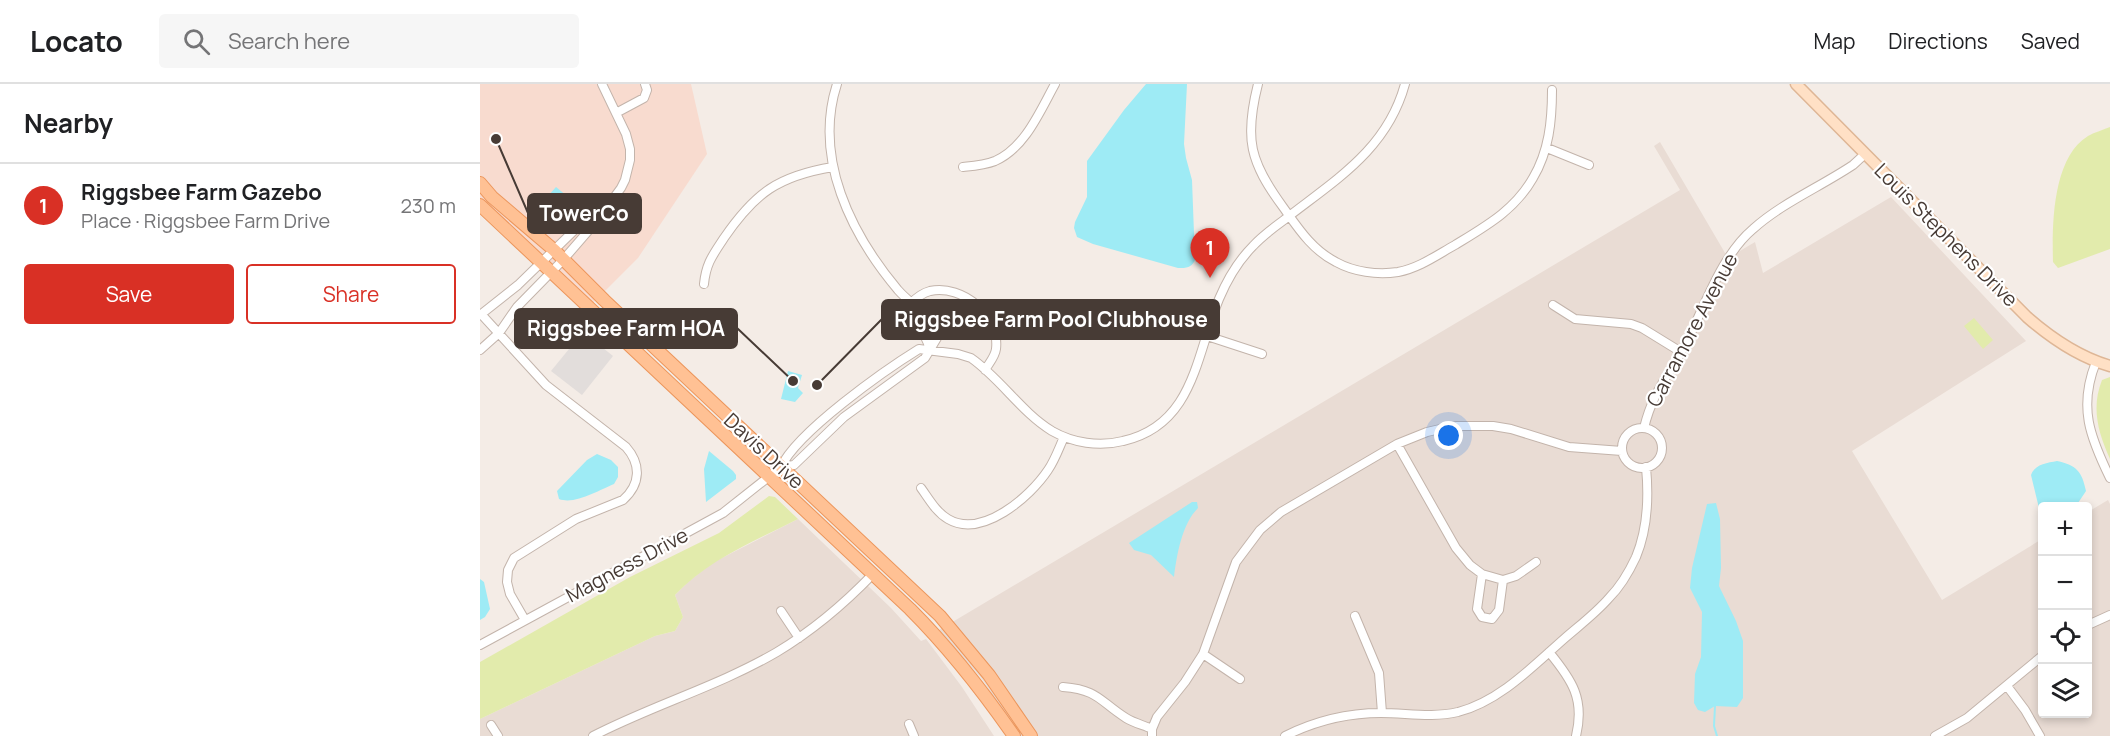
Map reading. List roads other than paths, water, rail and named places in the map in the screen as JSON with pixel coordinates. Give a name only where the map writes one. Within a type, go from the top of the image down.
[{"type":"main road","name":"Davis Drive","points":[[480,183],[492,197],[554,250],[940,616],[989,675],[1031,736]]},
{"type":"main road","name":"Davis Drive","points":[[480,205],[910,609],[959,662],[1014,736]]},
{"type":"street","points":[[480,350],[499,333],[517,307],[563,260],[596,222],[621,188],[630,160],[628,142],[602,84]]},
{"type":"street","points":[[616,113],[641,101],[646,94],[645,84]]},
{"type":"street","points":[[837,84],[828,129],[832,167],[847,209],[862,240],[876,262],[910,304],[931,350],[971,358],[1038,421],[1064,437],[1092,443],[1115,443],[1142,435],[1176,409],[1191,381],[1218,300],[1236,267],[1255,243],[1351,167],[1375,145],[1399,105],[1405,84]]},
{"type":"street","points":[[963,167],[992,162],[1019,144],[1055,84]]},
{"type":"street","points":[[1258,84],[1251,118],[1254,156],[1260,173],[1289,215],[1312,245],[1337,263],[1364,271],[1399,272],[1433,258],[1490,224],[1506,212],[1528,186],[1547,148],[1552,90]]},
{"type":"street","name":"Louis Stephens Drive","points":[[1796,84],[2026,317],[2054,339],[2096,362],[2110,366]]},
{"type":"street","points":[[1547,148],[1589,165]]},
{"type":"street","name":"Carramore Avenue","points":[[1644,428],[1654,395],[1681,352],[1721,272],[1743,238],[1765,219],[1837,176],[1865,154]]},
{"type":"street","points":[[704,284],[706,267],[710,259],[740,214],[752,201],[771,187],[792,177],[832,167]]},
{"type":"street","points":[[525,620],[510,594],[507,582],[508,570],[514,558],[576,519],[623,500],[637,478],[637,466],[626,447],[550,389],[481,314],[509,293],[588,217],[608,203]]},
{"type":"street","points":[[910,304],[924,293],[951,292],[968,299],[984,312],[994,330],[996,349],[985,369]]},
{"type":"street","points":[[1553,305],[1575,319],[1632,324],[1681,352]]},
{"type":"street","points":[[1207,336],[1262,354]]},
{"type":"street","name":"Magness Drive","points":[[480,645],[723,513],[770,477],[806,437],[850,399],[919,349],[931,350]]},
{"type":"street","points":[[2096,362],[2088,387],[2087,418],[2092,437],[2110,478]]},
{"type":"street","points":[[1063,687],[1081,688],[1092,693],[1128,720],[1152,732],[1157,717],[1185,682],[1203,654],[1230,575],[1241,554],[1260,530],[1281,512],[1397,444],[1426,432],[1475,425],[1511,429],[1569,447],[1622,451],[1628,462],[1639,468],[1646,467],[1648,494],[1646,519],[1640,545],[1631,566],[1609,598],[1504,690],[1475,706],[1455,712],[1434,716],[1382,713],[1341,716],[1307,726],[1285,736]]},
{"type":"street","name":"Carramore Avenue","points":[[1622,451],[1627,434],[1638,428],[1654,432],[1661,441],[1662,452],[1656,462],[1646,467]]},
{"type":"street","points":[[921,488],[936,509],[948,519],[964,524],[982,523],[1029,492],[1048,470],[1064,437]]},
{"type":"street","points":[[1397,444],[1456,548],[1470,565],[1482,574],[1503,580],[1516,576],[1536,562]]},
{"type":"street","points":[[593,736],[750,666],[799,638],[831,613],[873,574]]},
{"type":"street","points":[[1482,574],[1477,609],[1482,617],[1487,619],[1492,619],[1497,614],[1503,580]]},
{"type":"street","points":[[781,611],[799,638]]},
{"type":"street","points":[[2092,623],[2110,615]]},
{"type":"street","points":[[1355,616],[1379,673],[1382,713]]},
{"type":"street","points":[[1549,652],[1570,681],[1577,696],[1579,711],[1576,736]]},
{"type":"street","points":[[1203,654],[1240,679]]},
{"type":"street","points":[[1935,736],[1967,718],[2038,660]]},
{"type":"street","points":[[2007,686],[2025,710],[2040,736]]},
{"type":"street","points":[[909,724],[914,736]]},
{"type":"street","points":[[491,725],[498,736]]},
{"type":"water","points":[[1146,84],[1187,84],[1184,144],[1192,180],[1195,260],[1186,268],[1178,268],[1093,244],[1077,237],[1074,228],[1087,197],[1087,161]]},
{"type":"water","points":[[556,187],[578,205],[569,211],[559,213],[539,206]]},
{"type":"water","points":[[788,371],[802,375],[798,388],[803,393],[795,402],[781,399]]},
{"type":"water","points":[[709,451],[733,471],[736,479],[706,502],[704,469]]},
{"type":"water","points":[[597,454],[611,460],[618,467],[618,477],[614,484],[572,500],[559,499],[557,491],[587,460]]},
{"type":"water","points":[[2057,461],[2078,470],[2086,491],[2079,502],[2038,502],[2038,504],[2031,475],[2038,466]]},
{"type":"water","points":[[1192,502],[1197,502],[1198,508],[1184,531],[1174,577],[1151,555],[1134,550],[1129,543]]},
{"type":"water","points":[[1716,503],[1720,519],[1719,586],[1743,641],[1743,698],[1737,707],[1715,706],[1705,712],[1698,710],[1694,703],[1695,674],[1701,657],[1702,612],[1690,588],[1692,568],[1707,504]]},
{"type":"water","points":[[480,579],[484,582],[490,609],[480,620]]},
{"type":"waterway","points":[[1715,706],[1714,726],[1717,736]]},
{"type":"place","name":"TowerCo","points":[[496,139]]},
{"type":"place","name":"Riggsbee Farm Gazebo","points":[[1210,278]]},
{"type":"place","name":"Riggsbee Farm HOA","points":[[793,381]]},
{"type":"place","name":"Riggsbee Farm Pool Clubhouse","points":[[817,385]]}]
